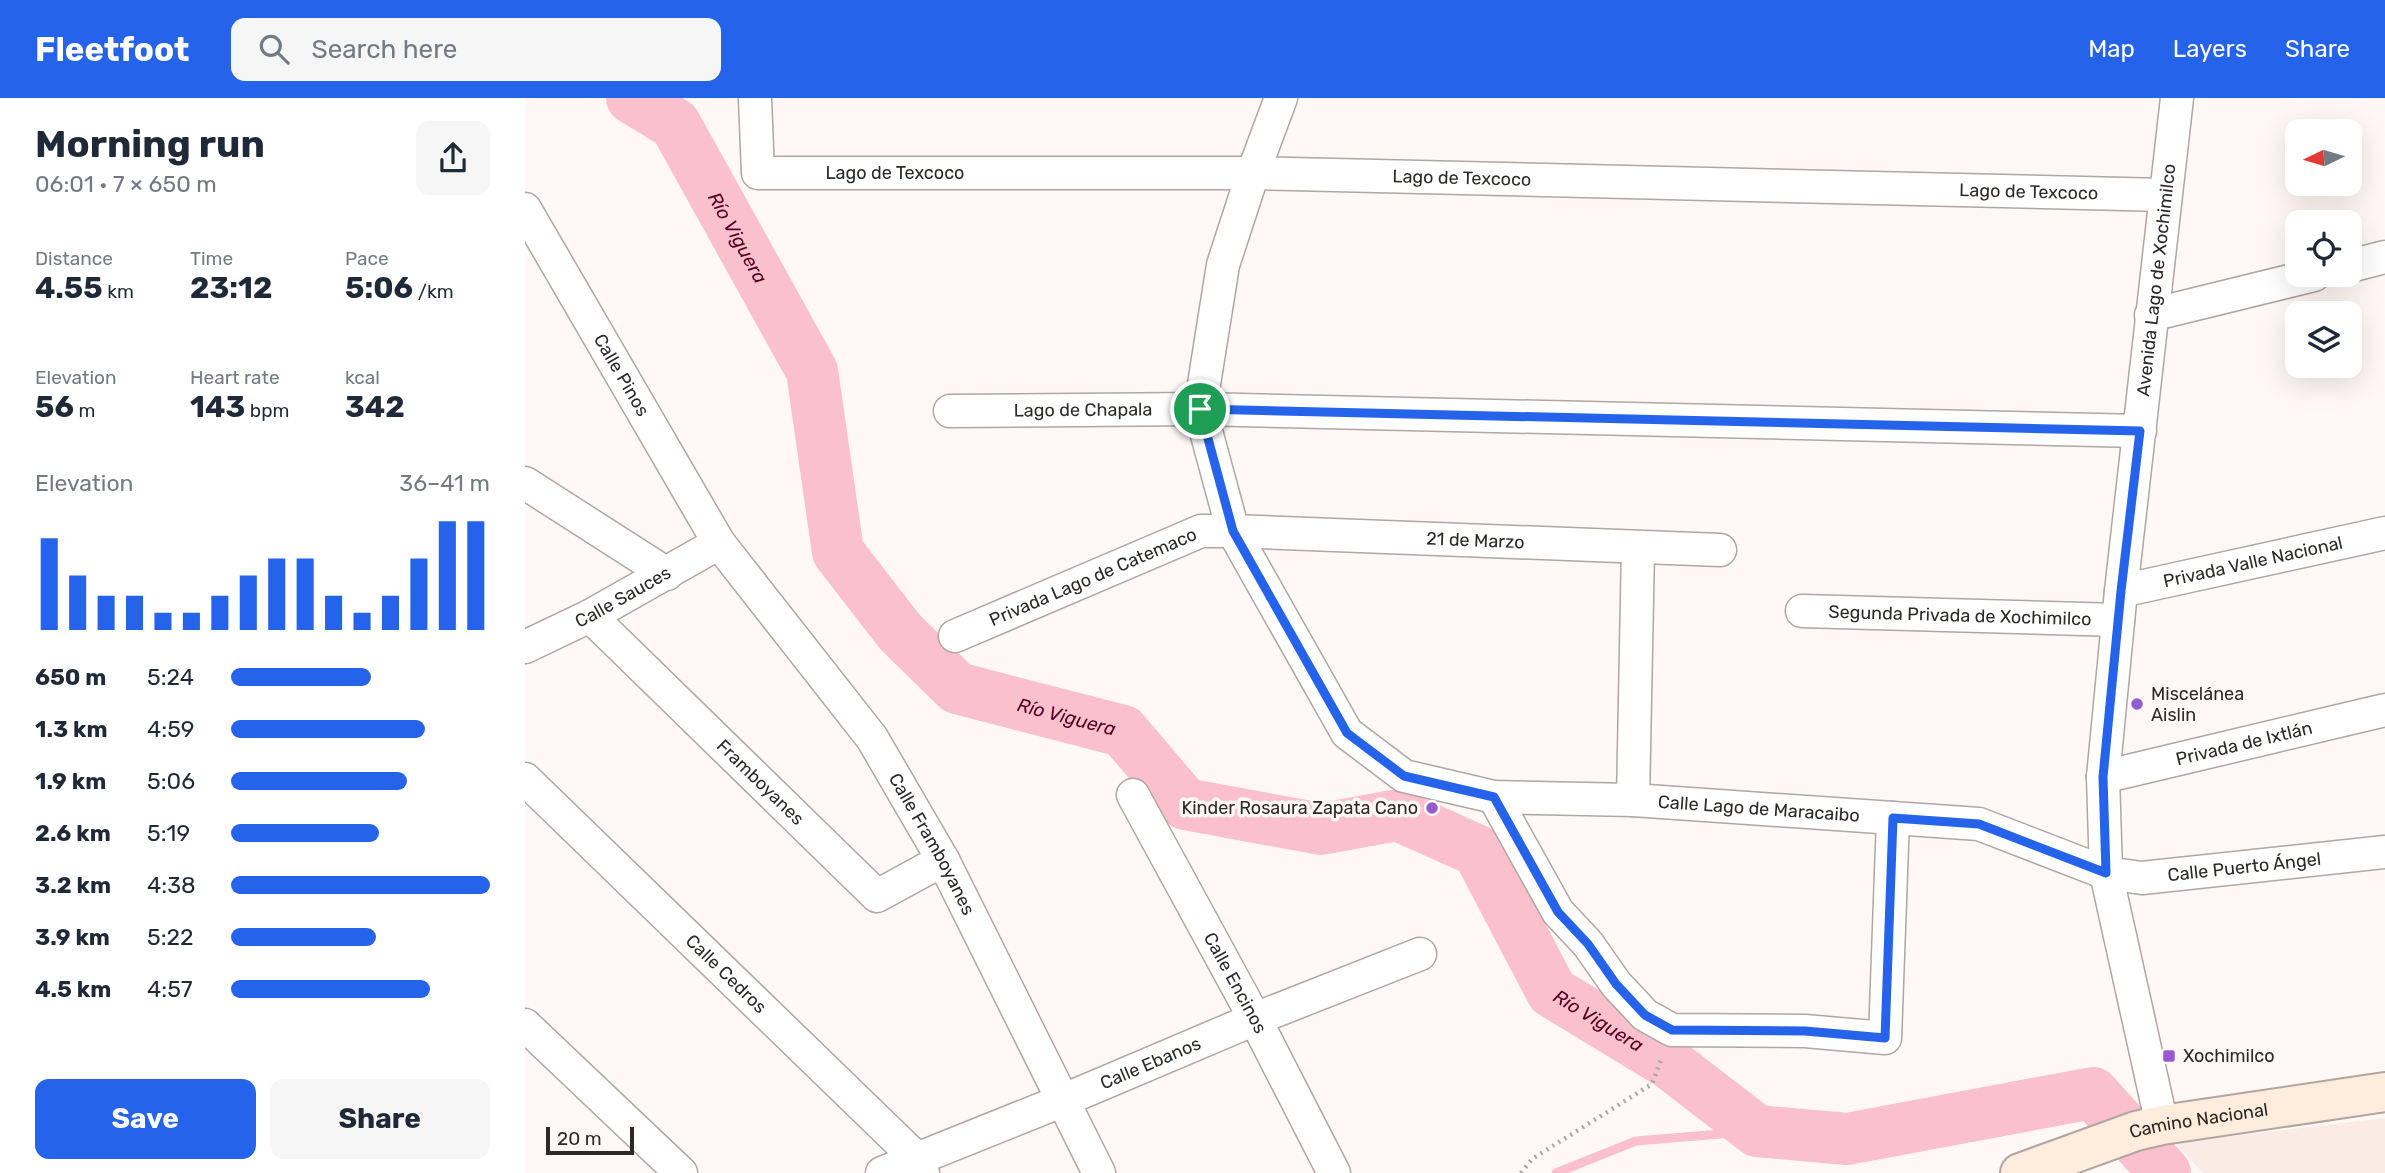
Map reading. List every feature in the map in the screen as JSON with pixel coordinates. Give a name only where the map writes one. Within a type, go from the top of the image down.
[{"type":"street","name":"Lago de Texcoco","points":[[755,98],[758,173],[1253,173],[2165,195]]},
{"type":"street","points":[[1233,531],[1200,409],[1223,265],[1281,98]]},
{"type":"street","name":"Avenida Lago de Xochimilco","points":[[2149,1128],[2106,873],[2103,777],[2119,606],[2177,98]]},
{"type":"street","name":"Calle Pinos","points":[[525,209],[536,253],[719,543]]},
{"type":"street","points":[[2362,263],[2385,257]]},
{"type":"street","points":[[2151,315],[2285,282]]},
{"type":"street","name":"Lago de Chapala","points":[[950,411],[1200,409],[2140,431]]},
{"type":"street","points":[[525,483],[667,575]]},
{"type":"street","name":"Privada Lago de Catemaco","points":[[955,636],[1201,531],[1233,531]]},
{"type":"street","name":"21 de Marzo","points":[[1233,531],[1720,550]]},
{"type":"street","name":"Calle Lago de Maracaibo","points":[[1233,531],[1347,733],[1404,776],[1494,797],[1633,800],[1979,824],[2106,873]]},
{"type":"street","name":"Privada Valle Nacional","points":[[2119,606],[2385,533]]},
{"type":"street","name":"Calle Sauces","points":[[525,647],[667,575],[719,543]]},
{"type":"street","name":"Calle Framboyanes","points":[[719,543],[872,738],[943,860],[1099,1173]]},
{"type":"street","points":[[1633,800],[1638,548]]},
{"type":"street","name":"Segunda Privada de Xochimilco","points":[[1802,611],[2119,606]]},
{"type":"street","name":"Framboyanes","points":[[590,616],[877,896],[943,860]]},
{"type":"street","name":"Privada de Ixtlán","points":[[2103,777],[2385,710]]},
{"type":"street","name":"Calle Cedros","points":[[525,779],[920,1165]]},
{"type":"street","name":"Calle Encinos","points":[[1133,795],[1255,1018],[1334,1173]]},
{"type":"street","points":[[1494,797],[1558,912],[1588,944],[1616,984],[1645,1015],[1672,1030],[1805,1031],[1885,1038],[1893,818]]},
{"type":"street","name":"Calle Puerto Ángel","points":[[2106,873],[2142,878],[2385,852]]},
{"type":"street","name":"Calle Ebanos","points":[[882,1173],[920,1165],[1255,1018],[1420,954]]},
{"type":"street","points":[[525,1025],[681,1173]]},
{"type":"street","name":"Camino Nacional","points":[[2033,1168],[2149,1128],[2385,1092]]},
{"type":"path","points":[[1521,1173],[1532,1159],[1652,1084],[1672,1030]]},
{"type":"shaded area","points":[[2385,1118],[2385,1173],[2203,1173],[2175,1143]]},
{"type":"waterway","name":"Río Viguera","points":[[632,98],[675,124],[812,371],[838,552],[900,632],[957,688],[1123,731],[1185,804],[1321,829],[1398,815],[1478,851],[1552,992],[1669,1063],[1757,1131],[1847,1139],[2093,1093],[2165,1173]]},
{"type":"waterway","points":[[1556,1173],[1636,1141],[1757,1131]]},
{"type":"place","name":"Miscelánea Aislin","points":[[2137,704]]},
{"type":"place","name":"Kinder Rosaura Zapata Cano","points":[[1432,808]]},
{"type":"place","name":"Xochimilco","points":[[2169,1056]]},
{"type":"route","points":[[1200,409],[2140,431],[2103,777],[2106,873],[1979,824],[1893,818],[1885,1038],[1805,1031],[1672,1030],[1645,1015],[1616,984],[1588,944],[1558,912],[1494,797],[1404,776],[1347,733],[1233,531],[1200,409]]}]
